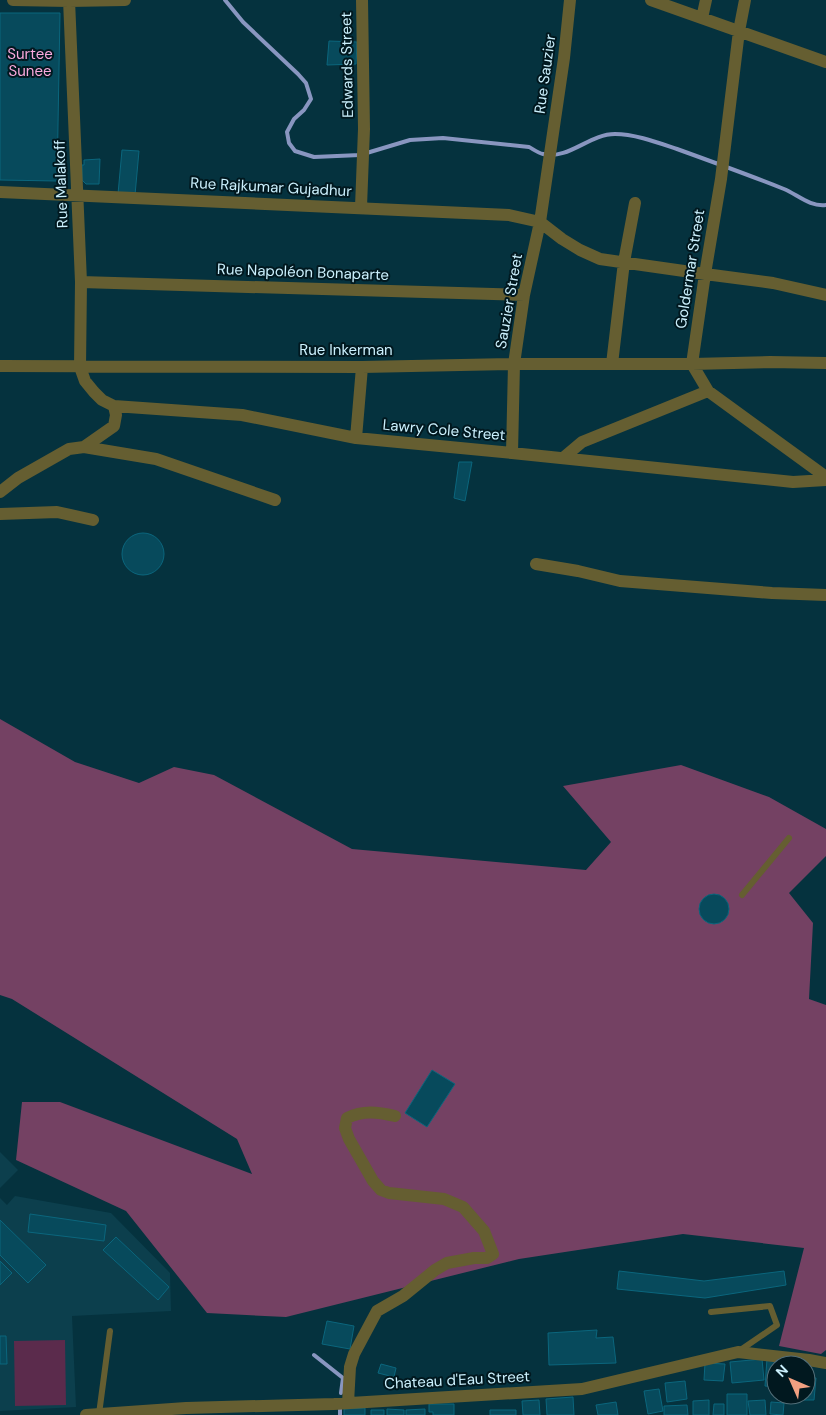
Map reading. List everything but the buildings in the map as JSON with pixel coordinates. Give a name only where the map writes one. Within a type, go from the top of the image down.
[{"type":"street","points":[[13,0],[125,0]]},
{"type":"street","name":"Edwards Street","points":[[361,207],[364,129],[362,0]]},
{"type":"street","name":"Rue Sauzier","points":[[550,154],[564,58],[570,0]]},
{"type":"street","points":[[651,0],[826,62]]},
{"type":"street","points":[[702,18],[706,0]]},
{"type":"street","name":"Goldermar Street","points":[[692,364],[721,179],[739,31],[745,0]]},
{"type":"street","name":"Rue Malakoff","points":[[69,1],[81,282],[80,367]]},
{"type":"street","name":"Sauzier Street","points":[[512,453],[514,364],[524,295],[540,222],[550,154]]},
{"type":"street","name":"Rue Rajkumar Gujadhur","points":[[0,192],[509,214],[540,222]]},
{"type":"street","points":[[612,364],[624,262],[635,203]]},
{"type":"street","points":[[540,222],[562,239],[600,259],[773,283],[826,295]]},
{"type":"street","name":"Rue Napoléon Bonaparte","points":[[81,282],[524,295]]},
{"type":"street","name":"Rue Inkerman","points":[[0,366],[362,367],[514,364],[826,363]]},
{"type":"street","points":[[692,364],[708,391],[826,479]]},
{"type":"street","points":[[80,367],[86,381],[94,392],[102,400],[114,406],[116,415],[114,426],[84,447]]},
{"type":"street","points":[[356,438],[362,367]]},
{"type":"street","points":[[564,458],[582,442],[708,391]]},
{"type":"street","name":"Lawry Cole Street","points":[[114,406],[242,415],[356,438],[793,482],[826,479]]},
{"type":"street","points":[[0,492],[18,478],[69,449],[84,447],[156,459],[275,500]]},
{"type":"street","points":[[0,514],[57,512],[93,520]]},
{"type":"street","points":[[536,564],[620,581],[772,594],[826,595]]},
{"type":"street","points":[[348,1403],[350,1367],[354,1354],[377,1311],[404,1296],[435,1270],[447,1263],[474,1258],[487,1258],[493,1254],[484,1231],[463,1208],[444,1199],[389,1193],[381,1190],[373,1181],[349,1139],[345,1128],[347,1118],[355,1114],[375,1112],[395,1116]]},
{"type":"street","name":"Chateau d'Eau Street","points":[[86,1415],[334,1409],[348,1403],[582,1389],[738,1352],[826,1363]]},
{"type":"lane","points":[[742,895],[789,838]]},
{"type":"lane","points":[[712,1312],[770,1306],[777,1325],[738,1352]]},
{"type":"lane","points":[[99,1415],[110,1331]]},
{"type":"shaded area","points":[[0,719],[75,762],[139,783],[174,767],[214,775],[352,849],[586,870],[611,842],[563,786],[681,765],[769,797],[826,829],[826,856],[789,893],[813,923],[809,999],[826,1005],[826,1350],[821,1354],[779,1346],[804,1248],[683,1234],[519,1259],[286,1317],[207,1313],[126,1211],[16,1160],[22,1102],[60,1102],[252,1174],[237,1139],[12,999],[0,995]]},
{"type":"shaded area","points":[[0,1152],[18,1170],[0,1188]]},
{"type":"shaded area","points":[[15,1196],[111,1213],[170,1273],[171,1311],[72,1316],[76,1407],[0,1411],[0,1198],[7,1205]]},
{"type":"shaded area","points":[[65,1340],[66,1405],[15,1406],[14,1341]]},
{"type":"waterway","points":[[225,0],[243,22],[306,83],[311,99],[304,110],[294,119],[287,132],[289,143],[295,151],[314,157],[360,155],[410,140],[443,138],[529,147],[541,153],[552,155],[562,153],[606,135],[623,134],[647,139],[677,149],[784,189],[809,202],[826,205]]},
{"type":"waterway","points":[[314,1355],[343,1378],[341,1393]]},
{"type":"waterway","points":[[340,1408],[340,1415]]},
{"type":"park label","name":"Surtee Sunee","points":[[30,62]]}]
